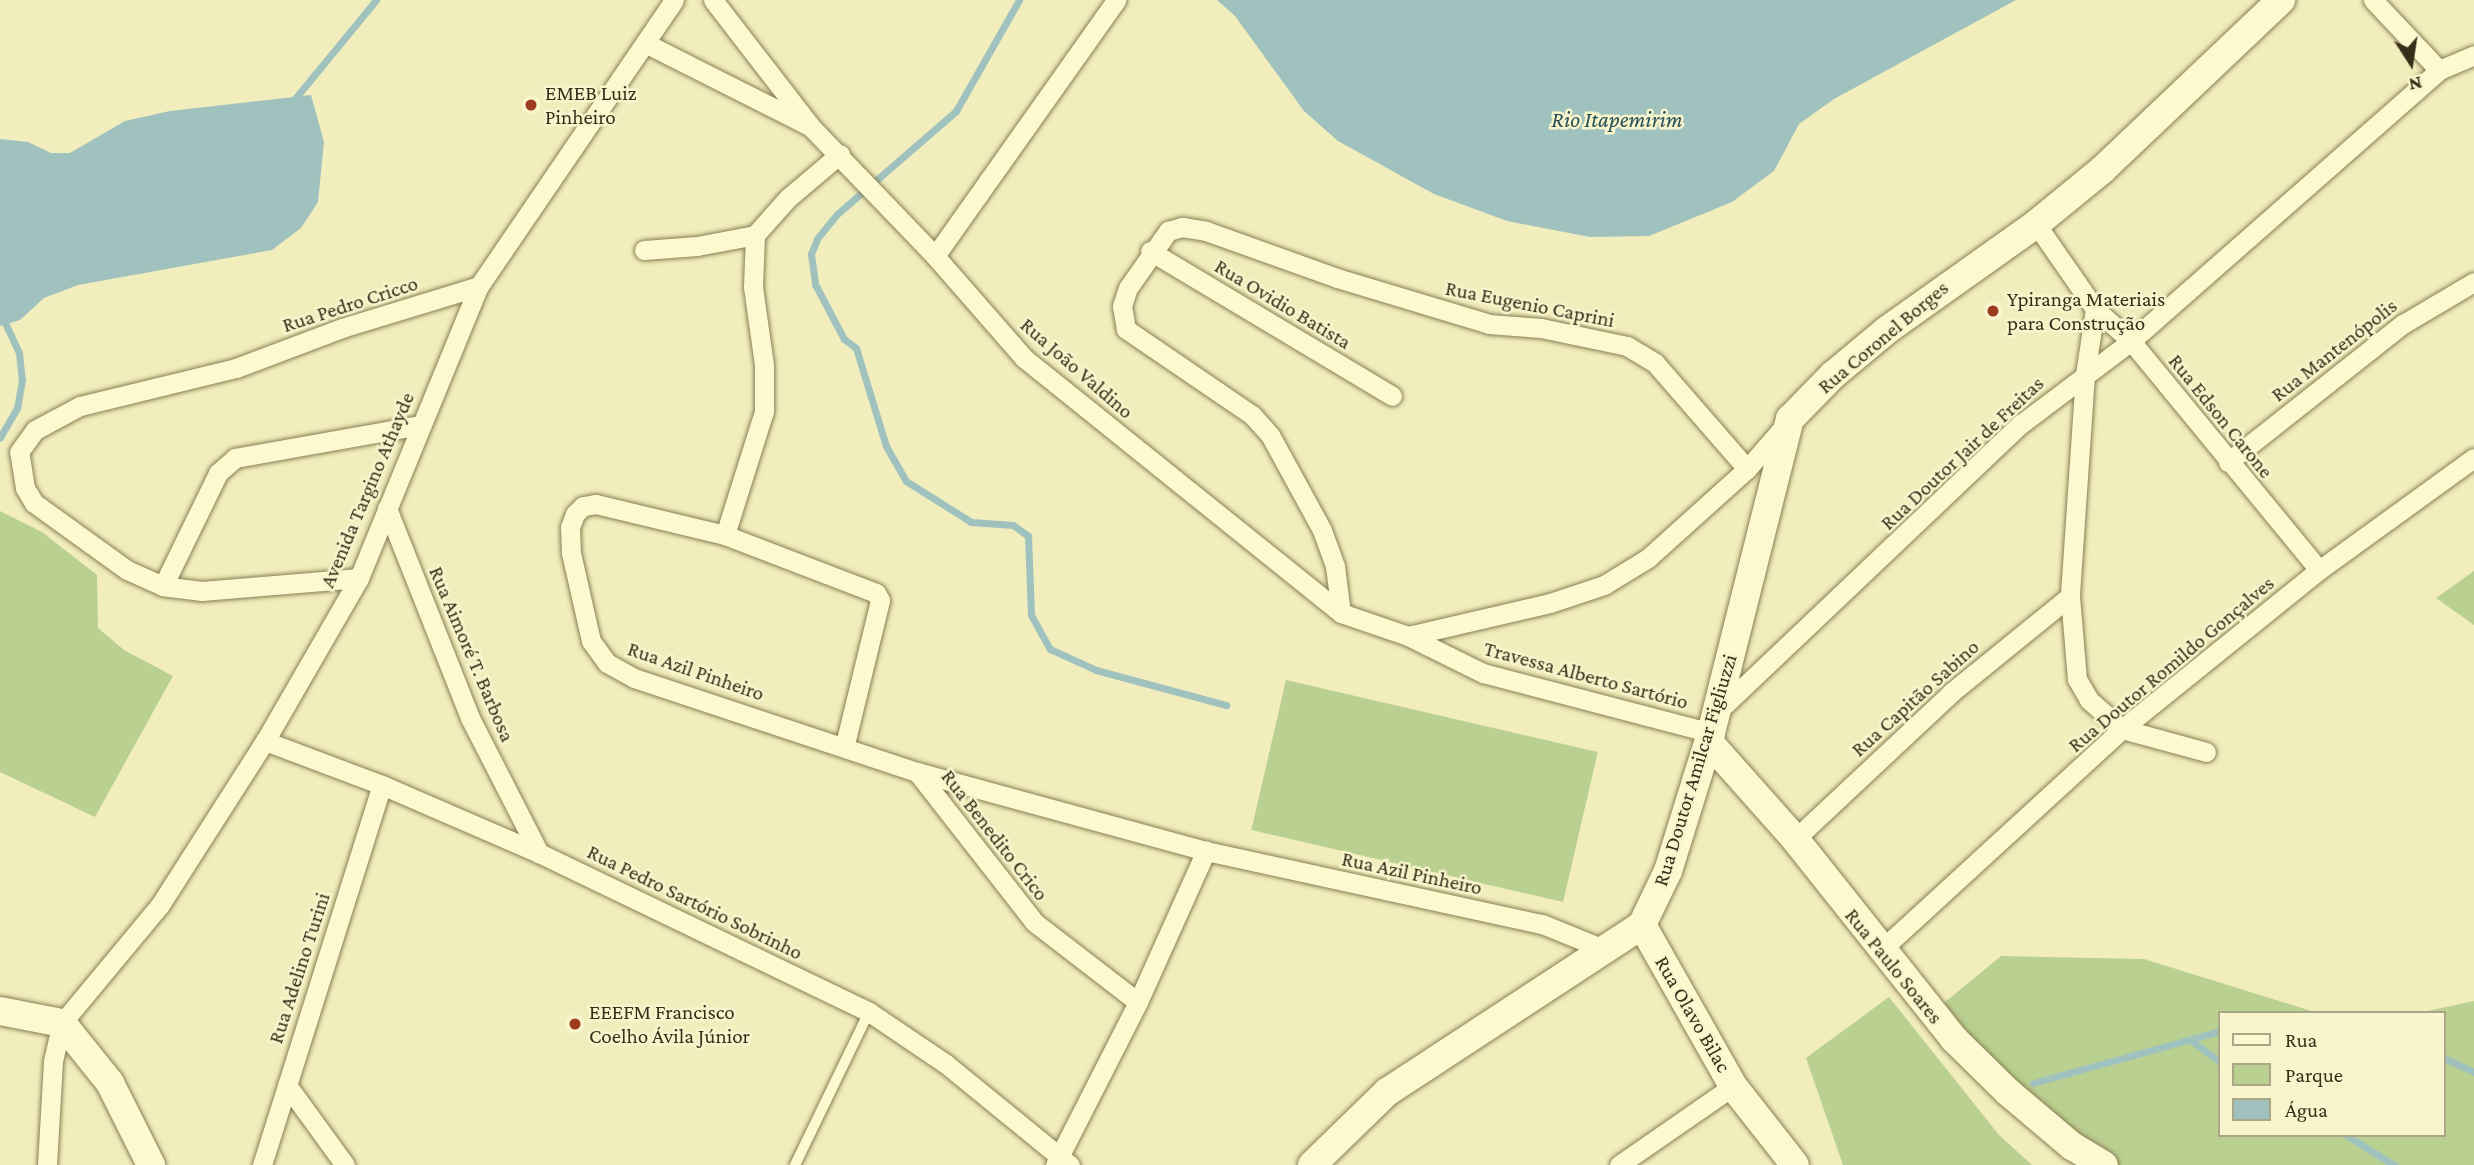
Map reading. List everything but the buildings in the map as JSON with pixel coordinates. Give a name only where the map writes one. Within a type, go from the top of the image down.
[{"type":"main road","name":"Rua Coronel Borges","points":[[1790,419],[1833,375],[1887,330],[2036,224],[2102,170],[2281,0]]},
{"type":"main road","name":"Rua Doutor Amilcar Figliuzzi","points":[[1312,1165],[1387,1092],[1642,925],[1668,871],[1712,729],[1790,419]]},
{"type":"main road","name":"Rua Paulo Soares","points":[[1712,729],[1931,1014],[2008,1093],[2073,1146],[2104,1165]]},
{"type":"main road","name":"Rua Olavo Bilac","points":[[1642,925],[1739,1094],[1795,1165]]},
{"type":"main road","points":[[0,1011],[62,1023],[110,1083],[151,1165]]},
{"type":"street","name":"Avenida Targino Athayde","points":[[62,1023],[160,905],[265,741],[359,578],[479,286],[674,0]]},
{"type":"street","name":"Rua João Valdino","points":[[713,0],[811,127],[881,197],[1024,358],[1341,614]]},
{"type":"street","points":[[2373,0],[2439,70]]},
{"type":"street","points":[[935,256],[1111,6]]},
{"type":"street","name":"Rua João Valdino","points":[[645,43],[811,127]]},
{"type":"street","name":"Rua Doutor Jair de Freitas","points":[[1712,729],[2021,424],[2131,341],[2439,70],[2474,55]]},
{"type":"street","points":[[644,250],[697,246],[755,235],[788,198],[840,154]]},
{"type":"street","name":"Rua Edson Carone","points":[[2036,224],[2095,309],[2131,341],[2228,463],[2319,570]]},
{"type":"street","name":"Rua Eugenio Caprini","points":[[1150,251],[1168,231],[1191,227],[1433,309],[1489,324],[1541,328],[1627,346],[1656,363],[1747,468]]},
{"type":"street","points":[[755,235],[753,287],[764,365],[764,411],[725,535],[877,593],[880,600],[845,744]]},
{"type":"street","points":[[1150,251],[1122,306],[1126,329],[1252,415],[1270,435],[1301,487],[1335,566],[1341,614],[1408,636]]},
{"type":"street","name":"Rua Ovidio Batista","points":[[1150,251],[1392,396]]},
{"type":"street","name":"Rua Mantenópolis","points":[[2228,463],[2403,324],[2474,282]]},
{"type":"street","name":"Rua Pedro Cricco","points":[[163,586],[127,570],[34,503],[22,480],[19,452],[35,430],[80,406],[236,368],[342,328],[479,286]]},
{"type":"street","points":[[2095,309],[2085,374],[2070,596],[2077,678],[2089,700],[2122,729],[2206,752]]},
{"type":"street","name":"Rua Coronel Borges","points":[[1408,636],[1550,603],[1604,585],[1648,558],[1747,468],[1790,419]]},
{"type":"street","points":[[359,578],[202,592],[163,586],[218,473],[235,458],[250,453],[420,425]]},
{"type":"street","name":"Rua Doutor Romildo Gonçalves","points":[[1881,950],[2122,729],[2319,570],[2474,458]]},
{"type":"street","name":"Rua Azil Pinheiro","points":[[725,535],[596,504],[583,506],[575,514],[569,538],[591,641],[607,663],[634,678],[845,744],[916,772],[1206,851],[1542,924],[1606,950]]},
{"type":"street","name":"Rua Aimoré T. Barbosa","points":[[387,508],[464,706],[540,853]]},
{"type":"street","name":"Rua Capitão Sabino","points":[[1795,838],[1952,692],[2070,596]]},
{"type":"street","name":"Travessa Alberto Sartório","points":[[1408,636],[1448,660],[1712,729]]},
{"type":"street","name":"Rua Pedro Sartório Sobrinho","points":[[265,741],[382,785],[540,853],[869,1012],[946,1063],[1062,1162]]},
{"type":"street","name":"Rua Benedito Crico","points":[[916,772],[1034,922],[1138,1002]]},
{"type":"street","name":"Rua Adelino Turini","points":[[262,1165],[382,785]]},
{"type":"street","points":[[1062,1162],[1206,851]]},
{"type":"street","points":[[47,1165],[53,1061],[62,1023]]},
{"type":"street","points":[[288,1084],[345,1165]]},
{"type":"street","points":[[1619,1165],[1739,1094]]},
{"type":"street","name":"Rua Olavo Bilac","points":[[1739,1094],[1776,1165]]},
{"type":"lane","points":[[795,1165],[869,1012]]},
{"type":"green space","points":[[0,511],[42,532],[97,575],[98,628],[124,650],[173,676],[95,817],[0,772]]},
{"type":"green space","points":[[2474,571],[2474,625],[2436,598]]},
{"type":"green space","points":[[1286,680],[1598,752],[1563,902],[1251,830]]},
{"type":"green space","points":[[2001,956],[2144,959],[2312,1011],[2218,1011],[2218,1137],[2446,1137],[2446,1011],[2427,1011],[2474,1001],[2474,1165],[2100,1165],[2029,1109],[1944,1003]]},
{"type":"green space","points":[[1889,997],[1999,1135],[2032,1165],[1843,1165],[1806,1058]]},
{"type":"water","name":"Rio Itapemirim","points":[[1217,0],[2016,0],[1834,99],[1799,124],[1774,171],[1732,202],[1649,236],[1590,237],[1507,221],[1434,194],[1338,141],[1304,111],[1235,16]]},
{"type":"water","points":[[311,95],[324,142],[318,202],[301,228],[272,250],[78,285],[44,298],[20,320],[0,326],[0,139],[28,142],[51,153],[70,153],[125,121],[170,111]]},
{"type":"waterway","points":[[293,101],[376,0]]},
{"type":"waterway","points":[[1019,0],[956,111],[837,214],[817,239],[811,254],[815,284],[844,339],[856,348],[886,446],[906,481],[971,522],[1013,525],[1028,536],[1031,615],[1050,649],[1096,670],[1226,705]]},
{"type":"waterway","points":[[0,312],[19,353],[22,380],[17,408],[0,438]]},
{"type":"waterway","points":[[2033,1083],[2218,1032]]},
{"type":"waterway","points":[[2192,1041],[2218,1060]]},
{"type":"waterway","points":[[2446,1059],[2474,1072]]},
{"type":"waterway","points":[[2349,1137],[2394,1165]]},
{"type":"place","name":"EMEB Luiz Pinheiro","points":[[531,105]]},
{"type":"place","name":"Ypiranga Materiais para Construção","points":[[1993,311]]},
{"type":"place","name":"EEEFM Francisco Coelho Ávila Júnior","points":[[575,1024]]}]
